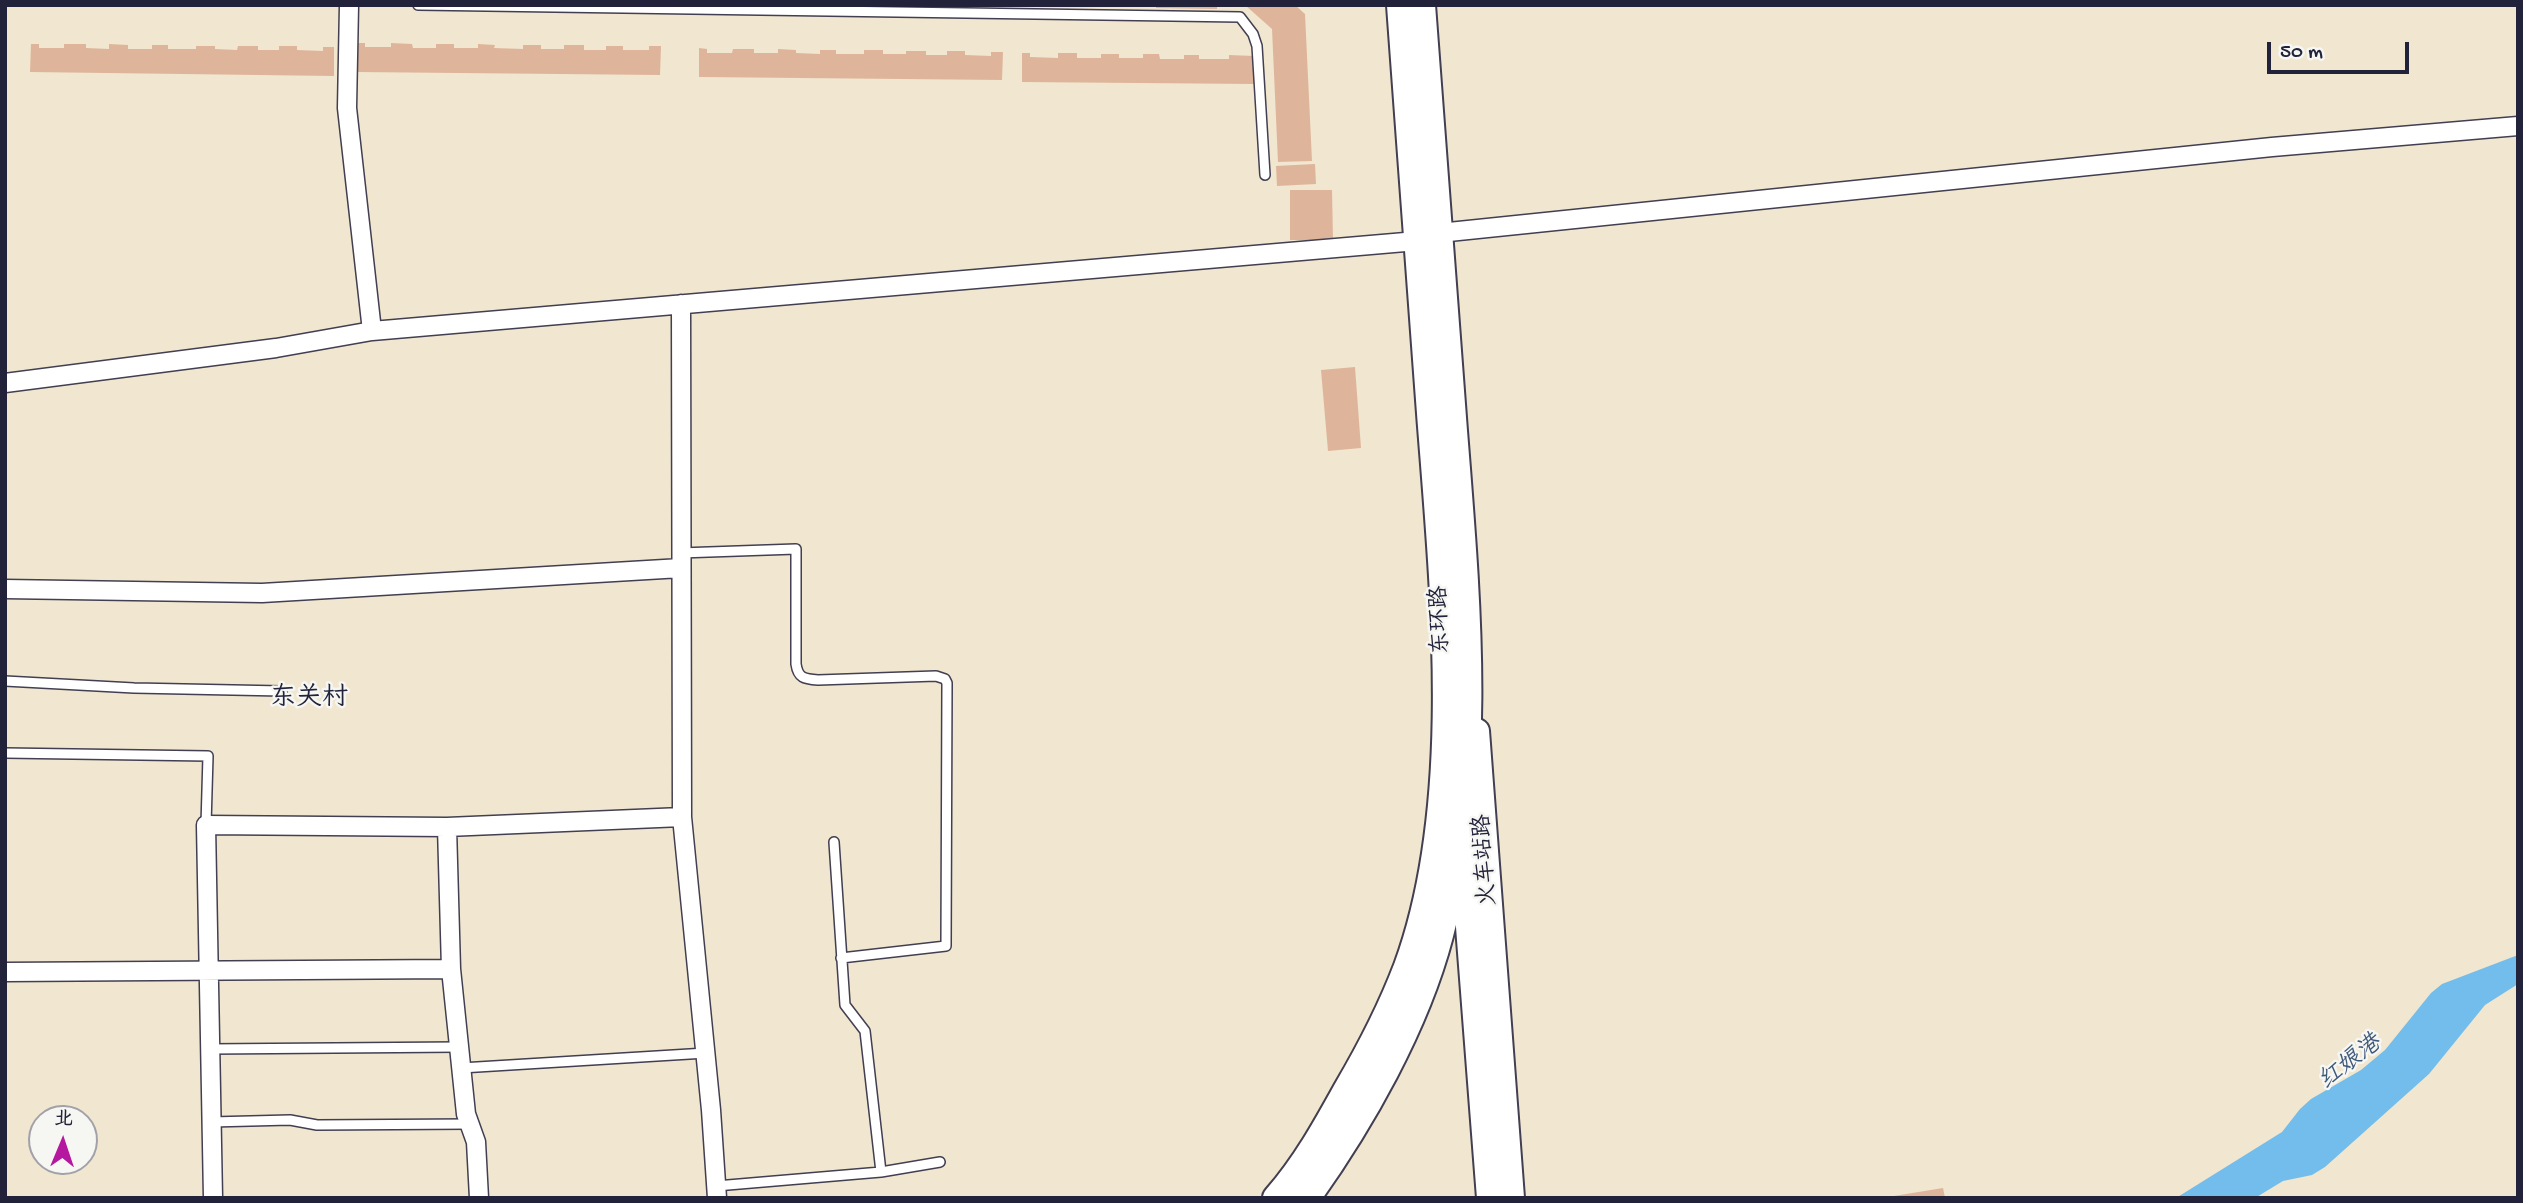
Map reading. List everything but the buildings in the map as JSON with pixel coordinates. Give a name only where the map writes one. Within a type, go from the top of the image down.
[{"type":"main road","name":"东环路","points":[[1307,1198],[1343,1144],[1392,1057],[1428,975],[1453,883],[1461,832],[1467,727],[1467,652],[1450,523],[1428,237],[1400,5]]},
{"type":"main road","name":"东环路","points":[[1422,5],[1428,237]]},
{"type":"main road","name":"东环路","points":[[1276,1198],[1290,1183],[1324,1132],[1371,1047],[1407,967],[1418,929],[1439,823],[1450,523]]},
{"type":"main road","name":"火车站路","points":[[1450,523],[1512,1198]]},
{"type":"main road","name":"火车站路","points":[[1461,832],[1489,1198]]},
{"type":"street","points":[[349,5],[347,108],[372,331]]},
{"type":"street","points":[[5,383],[276,348],[372,331],[1428,237],[2272,148],[2518,126]]},
{"type":"street","points":[[681,304],[682,817],[706,1053],[716,1192]]},
{"type":"street","points":[[5,589],[262,593],[680,561]]},
{"type":"street","points":[[213,1198],[206,825],[447,827],[682,817]]},
{"type":"street","points":[[447,827],[451,969],[466,1114],[476,1142],[479,1198]]},
{"type":"street","points":[[5,972],[451,969]]},
{"type":"lane","points":[[418,5],[1240,17],[1253,34],[1256,46],[1265,175]]},
{"type":"lane","points":[[680,561],[796,549],[796,664],[798,673],[804,679],[936,676],[945,679],[947,683],[946,946],[841,958]]},
{"type":"lane","points":[[5,681],[134,688],[282,691]]},
{"type":"lane","points":[[5,753],[208,756],[206,825]]},
{"type":"lane","points":[[834,842],[845,1005],[865,1031],[881,1172]]},
{"type":"lane","points":[[210,1049],[459,1048]]},
{"type":"lane","points":[[461,1068],[706,1053]]},
{"type":"lane","points":[[211,1122],[290,1120],[317,1125],[470,1124]]},
{"type":"lane","points":[[716,1192],[940,1162]]},
{"type":"water","points":[[2518,955],[2518,984],[2485,1005],[2429,1074],[2325,1167],[2312,1175],[2283,1181],[2255,1198],[2176,1198],[2282,1132],[2311,1099],[2361,1070],[2385,1050],[2431,993],[2442,984]]},
{"type":"district","name":"东关村","points":[[309,700]]},
{"type":"water label","name":"红娘港","points":[[2351,1064]]}]
